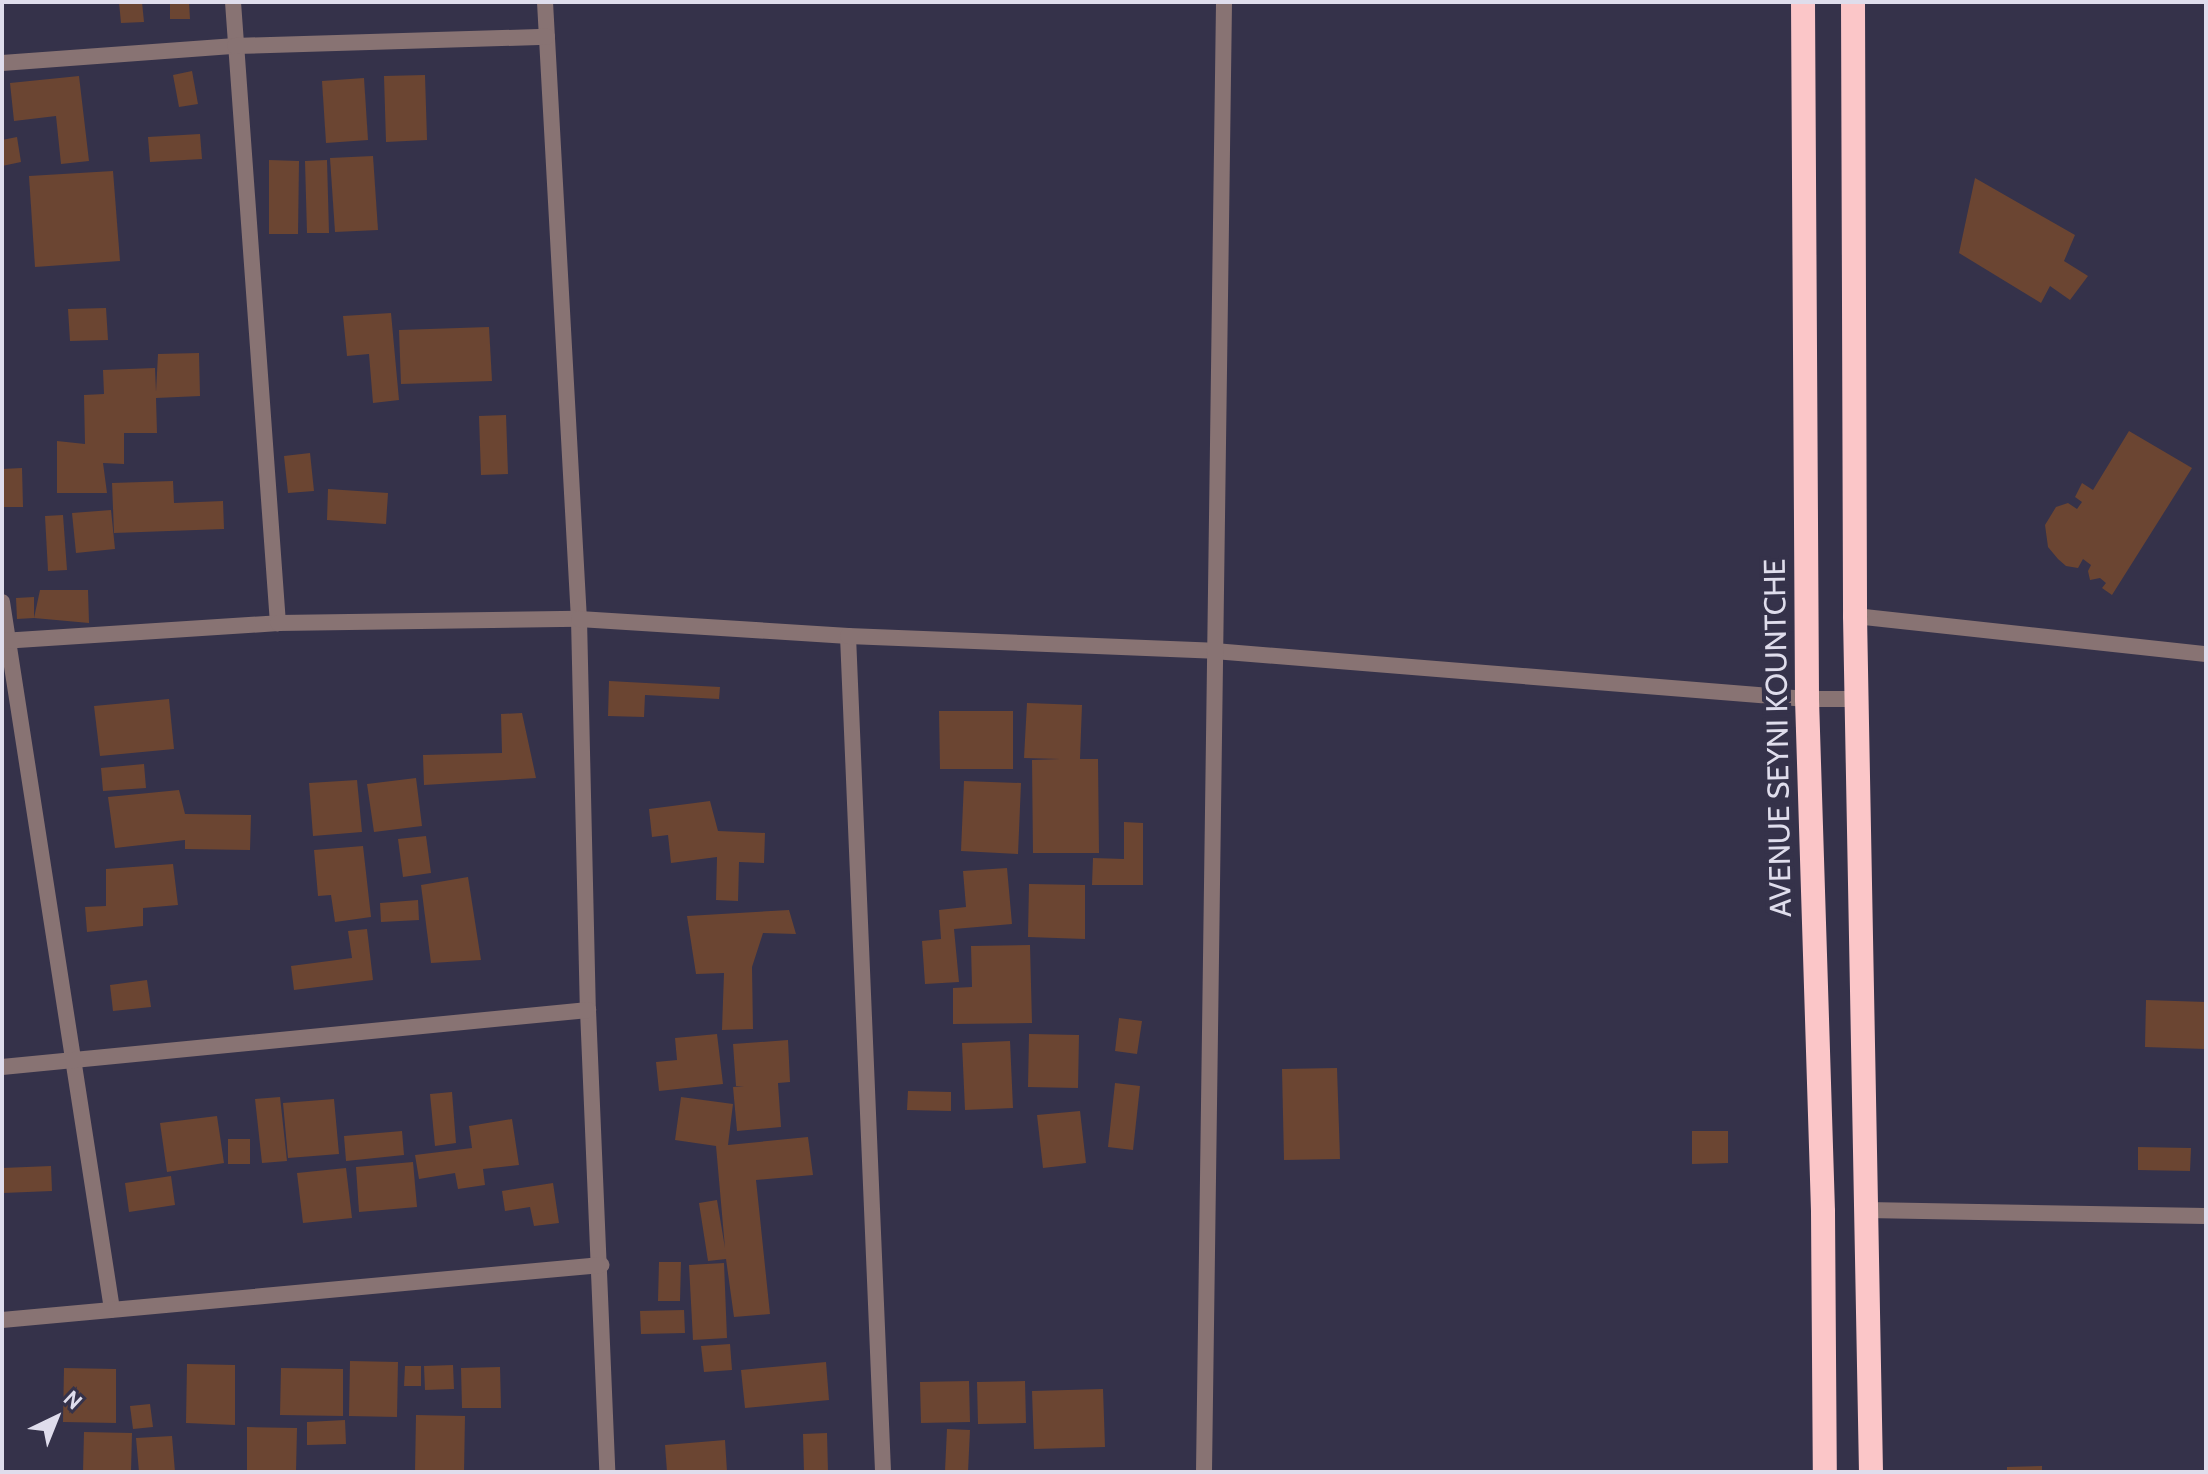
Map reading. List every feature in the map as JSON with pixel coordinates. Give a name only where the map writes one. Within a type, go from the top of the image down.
[{"type":"highway","name":"AVENUE SEYNI KOUNTCHE","points":[[1803,2],[1807,699],[1823,1212],[1825,1472]]},
{"type":"highway","points":[[1853,2],[1855,616],[1871,1472]]},
{"type":"street","points":[[233,2],[278,623]]},
{"type":"street","points":[[545,2],[579,619],[588,1010],[601,1265],[607,1472]]},
{"type":"street","points":[[1204,1472],[1224,2]]},
{"type":"street","points":[[2,63],[235,46],[547,37]]},
{"type":"street","points":[[2,602],[4,641],[112,1309]]},
{"type":"street","points":[[1855,616],[2206,654]]},
{"type":"street","points":[[4,641],[278,623],[579,619],[848,636],[1214,651],[1807,699],[1857,699]]},
{"type":"street","points":[[848,636],[883,1472]]},
{"type":"street","points":[[2,1067],[588,1010]]},
{"type":"street","points":[[1866,1210],[2206,1216]]},
{"type":"street","points":[[2,1320],[601,1265]]},
{"type":"building","points":[[119,2],[142,2],[144,22],[121,23]]},
{"type":"building","points":[[170,2],[189,2],[190,19],[170,19]]},
{"type":"building","points":[[192,71],[198,104],[179,107],[173,75]]},
{"type":"building","points":[[425,75],[427,140],[386,142],[384,76]]},
{"type":"building","points":[[79,76],[89,161],[61,164],[56,116],[14,121],[10,83]]},
{"type":"building","points":[[364,78],[368,140],[326,143],[322,81]]},
{"type":"building","points":[[200,134],[202,159],[150,162],[148,137]]},
{"type":"building","points":[[17,137],[21,162],[2,166],[2,140]]},
{"type":"building","points":[[373,156],[378,230],[335,232],[330,158]]},
{"type":"building","points":[[269,160],[299,161],[298,234],[269,234]]},
{"type":"building","points":[[327,160],[329,233],[307,233],[305,161]]},
{"type":"building","points":[[113,171],[120,261],[35,267],[29,176]]},
{"type":"building","points":[[1975,178],[2075,235],[2064,261],[2088,276],[2070,300],[2050,286],[2041,303],[1959,253]]},
{"type":"building","points":[[106,308],[108,340],[70,341],[68,309]]},
{"type":"building","points":[[391,313],[399,400],[373,403],[369,354],[347,356],[343,316]]},
{"type":"building","points":[[489,327],[492,381],[401,384],[399,330]]},
{"type":"building","points":[[199,353],[200,396],[156,398],[157,433],[124,433],[124,464],[103,463],[107,493],[57,493],[57,441],[85,444],[84,395],[104,394],[103,370],[155,368],[156,392],[158,354]]},
{"type":"building","points":[[506,415],[508,474],[481,475],[479,416]]},
{"type":"building","points":[[2129,431],[2192,468],[2112,595],[2102,588],[2106,583],[2100,578],[2090,580],[2088,571],[2091,565],[2083,559],[2078,568],[2066,566],[2058,559],[2048,547],[2045,525],[2056,507],[2068,503],[2077,509],[2082,502],[2075,497],[2082,483],[2093,490]]},
{"type":"building","points":[[310,453],[314,491],[288,493],[284,456]]},
{"type":"building","points":[[22,468],[23,507],[2,507],[2,469]]},
{"type":"building","points":[[173,481],[174,503],[223,501],[224,529],[114,533],[112,483]]},
{"type":"building","points":[[328,489],[388,493],[386,524],[327,520]]},
{"type":"building","points":[[111,510],[115,549],[76,553],[72,513]]},
{"type":"building","points":[[63,515],[67,570],[48,571],[45,516]]},
{"type":"building","points":[[40,590],[88,590],[89,623],[34,618]]},
{"type":"building","points":[[34,597],[34,618],[17,619],[16,598]]},
{"type":"building","points":[[609,681],[720,687],[719,699],[645,695],[644,717],[608,716]]},
{"type":"building","points":[[169,699],[174,749],[100,756],[94,706]]},
{"type":"building","points":[[1027,703],[1082,705],[1080,759],[1098,759],[1099,853],[1033,853],[1032,760],[1060,759],[1024,758]]},
{"type":"building","points":[[939,711],[1013,711],[1013,769],[940,769]]},
{"type":"building","points":[[522,713],[536,778],[424,785],[423,755],[502,753],[501,714]]},
{"type":"building","points":[[144,764],[146,788],[103,791],[101,768]]},
{"type":"building","points":[[416,778],[422,826],[374,832],[367,784]]},
{"type":"building","points":[[357,780],[362,832],[313,836],[309,783]]},
{"type":"building","points":[[964,781],[1021,783],[1018,854],[961,851]]},
{"type":"building","points":[[179,790],[185,814],[251,815],[250,850],[185,849],[185,840],[115,848],[108,797]]},
{"type":"building","points":[[710,801],[718,831],[765,833],[764,863],[739,862],[738,901],[716,900],[717,857],[671,863],[668,835],[652,837],[649,809]]},
{"type":"building","points":[[1124,822],[1143,823],[1143,885],[1092,885],[1093,858],[1124,859]]},
{"type":"building","points":[[426,836],[431,873],[403,877],[398,839]]},
{"type":"building","points":[[363,846],[371,917],[335,922],[331,895],[318,896],[314,850]]},
{"type":"building","points":[[173,864],[178,905],[143,908],[143,926],[87,932],[85,907],[106,906],[106,869]]},
{"type":"building","points":[[1007,868],[1012,924],[954,929],[959,982],[925,984],[922,941],[941,939],[939,910],[966,907],[963,871]]},
{"type":"building","points":[[468,877],[481,960],[431,963],[421,885]]},
{"type":"building","points":[[1029,884],[1085,885],[1085,939],[1028,937]]},
{"type":"building","points":[[418,900],[419,920],[381,922],[380,903]]},
{"type":"building","points":[[789,910],[796,934],[763,933],[752,967],[753,1029],[722,1030],[724,973],[696,974],[687,916]]},
{"type":"building","points":[[367,929],[373,980],[294,990],[291,966],[352,958],[348,931]]},
{"type":"building","points":[[1030,945],[1032,1023],[953,1024],[953,988],[972,987],[971,946]]},
{"type":"building","points":[[147,980],[151,1007],[113,1011],[110,985]]},
{"type":"building","points":[[2146,1000],[2206,1002],[2206,1049],[2145,1047]]},
{"type":"building","points":[[1119,1018],[1142,1021],[1137,1054],[1115,1051]]},
{"type":"building","points":[[717,1034],[723,1084],[659,1091],[656,1062],[677,1060],[675,1038]]},
{"type":"building","points":[[1029,1034],[1079,1035],[1078,1088],[1028,1087]]},
{"type":"building","points":[[788,1040],[790,1082],[778,1083],[781,1127],[737,1131],[733,1087],[744,1086],[736,1086],[733,1044]]},
{"type":"building","points":[[1010,1041],[1013,1108],[965,1110],[962,1043]]},
{"type":"building","points":[[1337,1068],[1340,1159],[1284,1160],[1282,1069]]},
{"type":"building","points":[[1115,1083],[1140,1086],[1133,1150],[1108,1147]]},
{"type":"building","points":[[908,1091],[951,1092],[951,1111],[907,1110]]},
{"type":"building","points":[[452,1092],[456,1143],[435,1146],[430,1094]]},
{"type":"building","points":[[280,1097],[287,1161],[262,1163],[255,1099]]},
{"type":"building","points":[[681,1097],[733,1104],[728,1145],[808,1137],[813,1175],[756,1180],[770,1314],[734,1317],[726,1259],[708,1261],[699,1203],[717,1200],[725,1248],[716,1146],[675,1140]]},
{"type":"building","points":[[334,1099],[339,1154],[288,1158],[283,1103]]},
{"type":"building","points":[[1080,1111],[1086,1163],[1043,1168],[1037,1115]]},
{"type":"building","points":[[217,1116],[224,1163],[167,1172],[160,1123]]},
{"type":"building","points":[[512,1119],[519,1165],[483,1169],[485,1185],[458,1189],[455,1173],[419,1179],[415,1155],[472,1148],[469,1126]]},
{"type":"building","points":[[402,1131],[404,1155],[346,1161],[344,1136]]},
{"type":"building","points":[[1692,1131],[1728,1131],[1728,1163],[1692,1164]]},
{"type":"building","points":[[228,1139],[250,1139],[250,1164],[228,1164]]},
{"type":"building","points":[[2138,1147],[2191,1148],[2190,1171],[2138,1170]]},
{"type":"building","points":[[413,1162],[417,1207],[359,1212],[356,1167]]},
{"type":"building","points":[[51,1166],[52,1191],[3,1193],[2,1168]]},
{"type":"building","points":[[346,1168],[352,1218],[303,1223],[297,1173]]},
{"type":"building","points":[[171,1176],[175,1205],[129,1212],[125,1183]]},
{"type":"building","points":[[553,1183],[559,1223],[534,1226],[530,1207],[505,1211],[502,1191]]},
{"type":"building","points":[[659,1262],[681,1262],[680,1301],[658,1301]]},
{"type":"building","points":[[724,1263],[727,1338],[693,1340],[689,1265]]},
{"type":"building","points":[[684,1310],[685,1333],[641,1334],[640,1311]]},
{"type":"building","points":[[730,1344],[732,1370],[704,1372],[701,1346]]},
{"type":"building","points":[[350,1361],[398,1362],[397,1417],[349,1416]]},
{"type":"building","points":[[826,1362],[829,1400],[745,1408],[741,1370]]},
{"type":"building","points":[[187,1364],[235,1365],[235,1425],[186,1423]]},
{"type":"building","points":[[453,1365],[454,1389],[425,1390],[424,1366]]},
{"type":"building","points":[[405,1366],[421,1366],[421,1386],[404,1386]]},
{"type":"building","points":[[500,1367],[501,1408],[462,1408],[461,1368]]},
{"type":"building","points":[[64,1368],[116,1369],[116,1423],[63,1422]]},
{"type":"building","points":[[281,1368],[343,1369],[343,1416],[280,1415]]},
{"type":"building","points":[[969,1381],[970,1422],[921,1423],[920,1382]]},
{"type":"building","points":[[1025,1381],[1026,1423],[978,1424],[977,1382]]},
{"type":"building","points":[[1103,1389],[1105,1447],[1034,1449],[1032,1391]]},
{"type":"building","points":[[150,1404],[153,1427],[133,1429],[130,1406]]},
{"type":"building","points":[[416,1415],[465,1416],[464,1472],[415,1472]]},
{"type":"building","points":[[345,1420],[346,1444],[307,1445],[307,1422]]},
{"type":"building","points":[[247,1427],[297,1428],[296,1472],[247,1472]]},
{"type":"building","points":[[947,1429],[970,1430],[968,1472],[945,1471]]},
{"type":"building","points":[[84,1432],[132,1433],[131,1472],[83,1472]]},
{"type":"building","points":[[827,1433],[828,1472],[804,1472],[803,1434]]},
{"type":"building","points":[[172,1436],[175,1472],[139,1472],[136,1438]]},
{"type":"building","points":[[725,1440],[727,1472],[667,1472],[665,1445]]},
{"type":"building","points":[[2042,1466],[2042,1472],[2007,1472],[2007,1467]]}]
